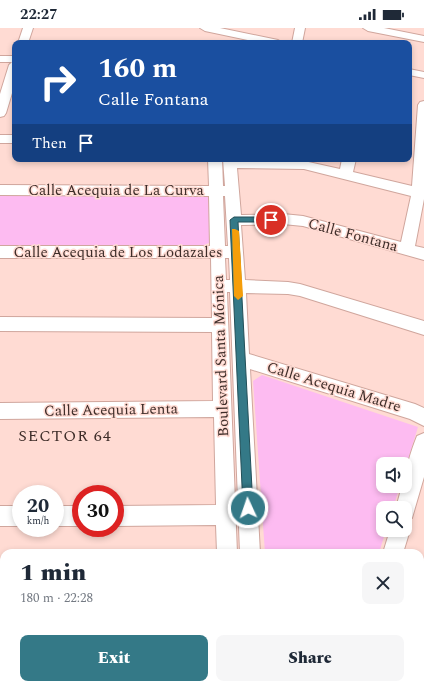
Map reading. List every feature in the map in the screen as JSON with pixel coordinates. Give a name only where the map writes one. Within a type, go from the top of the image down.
[{"type":"street","points":[[24,40],[28,28]]},
{"type":"street","points":[[205,28],[264,40]]},
{"type":"street","points":[[298,40],[300,28]]},
{"type":"street","points":[[368,28],[424,39]]},
{"type":"street","points":[[0,59],[12,59]]},
{"type":"street","points":[[412,73],[424,75]]},
{"type":"street","points":[[0,113],[10,97],[12,85]]},
{"type":"street","points":[[407,250],[421,194],[424,105]]},
{"type":"street","points":[[0,139],[12,140]]},
{"type":"street","name":"Boulevard Santa Mónica","points":[[225,162],[224,191],[218,252],[227,549]]},
{"type":"street","points":[[249,162],[297,164],[421,194]]},
{"type":"street","points":[[346,175],[348,162]]},
{"type":"street","name":"Calle Acequia de La Curva","points":[[0,190],[224,191]]},
{"type":"street","name":"Boulevard Santa Mónica","points":[[224,191],[234,220],[242,359],[250,549]]},
{"type":"street","name":"Calle Fontana","points":[[234,220],[283,219],[303,221],[424,254]]},
{"type":"street","name":"Calle Acequia de Los Lodazales","points":[[0,252],[236,252]]},
{"type":"street","points":[[219,286],[300,290],[424,328]]},
{"type":"street","points":[[0,324],[219,325]]},
{"type":"street","name":"Calle Acequia Madre","points":[[242,359],[415,412],[424,418]]},
{"type":"street","name":"Calle Acequia Lenta","points":[[0,411],[222,409]]},
{"type":"street","points":[[408,501],[424,442]]},
{"type":"street","points":[[124,516],[226,515]]},
{"type":"street","points":[[0,516],[12,516]]},
{"type":"street","points":[[394,549],[398,537]]},
{"type":"shaded area","points":[[205,195],[209,198],[209,243],[204,245],[0,247],[0,196]]},
{"type":"shaded area","points":[[262,375],[418,427],[409,457],[376,457],[376,493],[398,493],[395,501],[376,501],[376,537],[384,537],[380,549],[265,549],[253,381]]},
{"type":"slow traffic","points":[[235,231],[238,296]]},
{"type":"district","name":"SECTOR 64","points":[[65,436]]},
{"type":"route","points":[[248,508],[242,359],[234,220],[271,220]]}]
